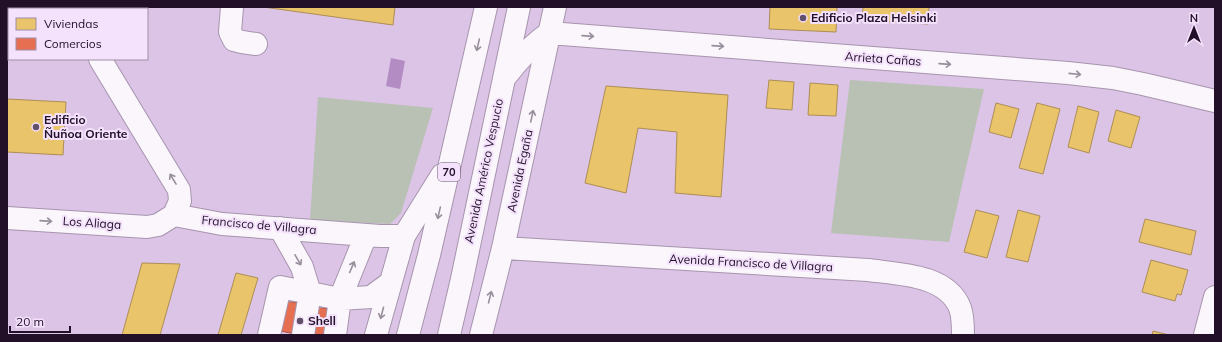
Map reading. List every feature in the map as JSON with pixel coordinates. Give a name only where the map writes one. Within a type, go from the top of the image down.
[{"type":"street","points":[[232,7],[230,32],[234,40],[256,44]]},
{"type":"street","name":"70","points":[[408,335],[430,255],[486,7]]},
{"type":"street","name":"Avenida Américo Vespucio","points":[[449,335],[519,7]]},
{"type":"street","name":"Avenida Egaña","points":[[481,335],[502,248],[555,7]]},
{"type":"street","points":[[504,78],[528,50],[550,33]]},
{"type":"street","name":"Arrieta Cañas","points":[[550,33],[1068,73],[1113,78],[1215,101]]},
{"type":"street","points":[[101,60],[179,190],[180,201],[174,215]]},
{"type":"street","points":[[376,335],[404,236],[452,161]]},
{"type":"street","name":"Los Aliaga","points":[[7,218],[148,227],[158,225],[174,215]]},
{"type":"street","name":"Francisco de Villagra","points":[[174,215],[222,224],[380,236],[404,236]]},
{"type":"street","points":[[280,228],[302,267],[310,293],[303,335]]},
{"type":"street","points":[[335,335],[340,300],[366,234]]},
{"type":"street","name":"Avenida Francisco de Villagra","points":[[502,248],[868,270],[912,276],[925,279],[948,291],[960,307],[963,335]]},
{"type":"street","points":[[269,335],[280,287],[340,300],[371,297],[390,283]]},
{"type":"street","points":[[1204,335],[1215,297]]},
{"type":"shaded area","points":[[391,58],[405,61],[400,89],[386,86]]},
{"type":"shaded area","points":[[850,80],[984,89],[949,242],[831,233]]},
{"type":"shaded area","points":[[318,97],[433,108],[401,213],[390,224],[310,220]]},
{"type":"building: Viviendas","points":[[263,7],[395,7],[393,25]]},
{"type":"building: Viviendas","name":"Edificio Plaza Helsinki","points":[[770,7],[837,7],[836,32],[769,29]]},
{"type":"building: Viviendas","name":"Edificio Plaza Helsinki","points":[[863,7],[929,7],[928,24],[862,20]]},
{"type":"building: Viviendas","points":[[769,80],[794,82],[792,110],[766,108]]},
{"type":"building: Viviendas","points":[[810,83],[838,85],[836,116],[808,115]]},
{"type":"building: Viviendas","points":[[606,86],[728,95],[721,197],[675,193],[677,132],[638,128],[626,193],[585,183]]},
{"type":"building: Viviendas","name":"Edificio Ñuñoa Oriente","points":[[7,99],[66,102],[63,155],[7,152]]},
{"type":"building: Viviendas","points":[[996,103],[1019,109],[1011,138],[989,132]]},
{"type":"building: Viviendas","points":[[1037,103],[1060,109],[1043,174],[1019,168]]},
{"type":"building: Viviendas","points":[[1078,106],[1099,112],[1089,153],[1068,147]]},
{"type":"building: Viviendas","points":[[1116,110],[1140,117],[1131,148],[1108,141]]},
{"type":"building: Viviendas","points":[[976,210],[999,216],[987,258],[964,252]]},
{"type":"building: Viviendas","points":[[1018,210],[1040,216],[1028,262],[1006,257]]},
{"type":"building: Viviendas","points":[[1145,219],[1196,231],[1191,255],[1139,242]]},
{"type":"building: Viviendas","points":[[1151,260],[1188,270],[1181,295],[1177,294],[1175,301],[1142,292]]},
{"type":"building: Viviendas","points":[[142,263],[180,264],[160,335],[122,335]]},
{"type":"building: Viviendas","points":[[236,273],[258,278],[241,335],[218,335]]},
{"type":"building: Viviendas","points":[[1153,331],[1169,335],[1152,335]]},
{"type":"building: Comercios","points":[[272,298],[333,310],[328,335],[300,335],[266,328]]},
{"type":"place","name":"Edificio Plaza Helsinki","points":[[803,18]]},
{"type":"place","name":"Edificio Ñuñoa Oriente","points":[[36,127]]},
{"type":"place","name":"Shell","points":[[300,321]]}]
